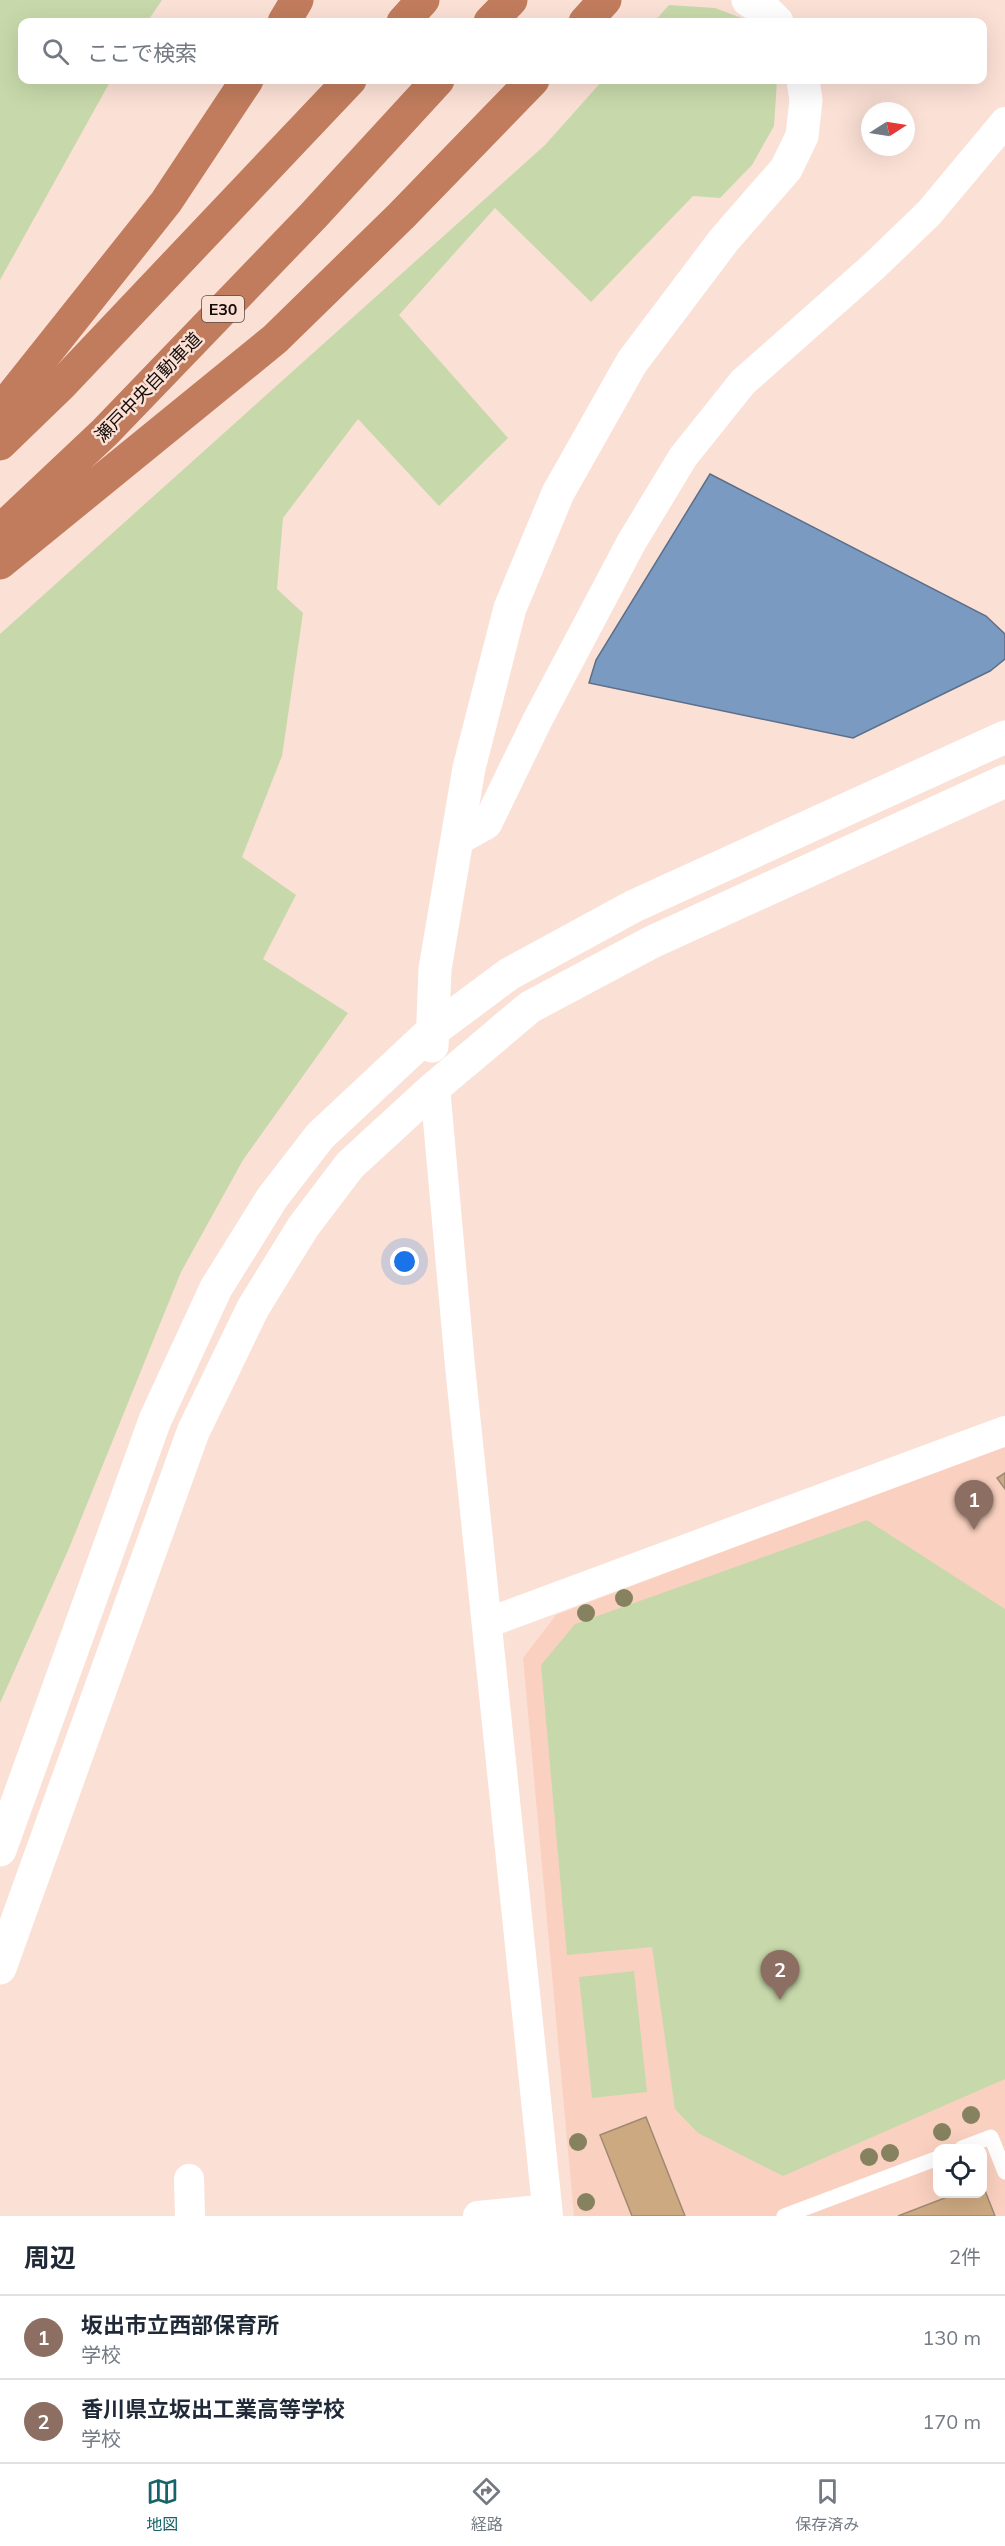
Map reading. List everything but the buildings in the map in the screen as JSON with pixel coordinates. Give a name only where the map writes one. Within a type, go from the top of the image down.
[{"type":"highway","points":[[286,18],[297,0]]},
{"type":"highway","points":[[407,18],[423,0]]},
{"type":"highway","points":[[494,18],[511,0]]},
{"type":"highway","points":[[589,18],[605,0]]},
{"type":"highway","points":[[0,407],[11,397],[166,202],[244,84]]},
{"type":"highway","points":[[0,444],[69,376],[346,84]]},
{"type":"highway","name":"瀬戸中央自動車道","points":[[0,531],[105,432],[313,216],[434,84]]},
{"type":"highway","points":[[0,563],[275,339],[401,216],[529,84]]},
{"type":"street","points":[[748,0],[765,10],[773,18]]},
{"type":"street","points":[[478,2216],[548,2212],[460,1366],[431,1032],[435,969],[469,768],[510,608],[558,493],[632,362],[724,240],[786,169],[802,136],[806,99],[804,84]]},
{"type":"street","points":[[458,840],[487,824],[537,721],[626,553],[682,457],[743,382],[873,267],[929,213],[1005,122]]},
{"type":"street","points":[[0,1850],[154,1420],[216,1288],[272,1198],[320,1136],[431,1032],[509,974],[634,906],[1005,737]]},
{"type":"street","points":[[0,1968],[193,1432],[253,1308],[303,1227],[350,1165],[435,1087],[530,1007],[642,947],[1005,781]]},
{"type":"street","points":[[487,1623],[1005,1431]]},
{"type":"street","points":[[189,2179],[190,2216]]},
{"type":"lane","points":[[973,2144],[991,2137],[1005,2172]]},
{"type":"lane","points":[[784,2216],[933,2160]]},
{"type":"shaded area","points":[[1005,1444],[1005,2216],[574,2216],[523,1658],[556,1615]]},
{"type":"green space","points":[[0,0],[162,0],[150,18],[18,18],[18,84],[109,84],[0,280]]},
{"type":"green space","points":[[669,5],[715,8],[741,18],[658,18]]},
{"type":"green space","points":[[599,84],[777,84],[774,126],[752,165],[720,198],[693,196],[591,302],[495,208],[399,315],[508,438],[439,506],[358,419],[283,518],[277,589],[303,613],[282,756],[242,857],[296,895],[263,959],[348,1013],[243,1160],[181,1272],[70,1546],[0,1703],[0,634],[545,145]]},
{"type":"green space","points":[[867,1520],[1005,1609],[1005,2079],[783,2176],[698,2133],[675,2109],[652,1947],[567,1955],[541,1665],[575,1624]]},
{"type":"green space","points":[[634,1971],[647,2092],[592,2098],[579,1977]]},
{"type":"water","points":[[710,474],[986,616],[1005,634],[1005,659],[990,671],[853,738],[589,683],[596,660]]},
{"type":"place","name":"坂出市立西部保育所","points":[[974,1530]]},
{"type":"place","name":"香川県立坂出工業高等学校","points":[[780,2000]]}]
